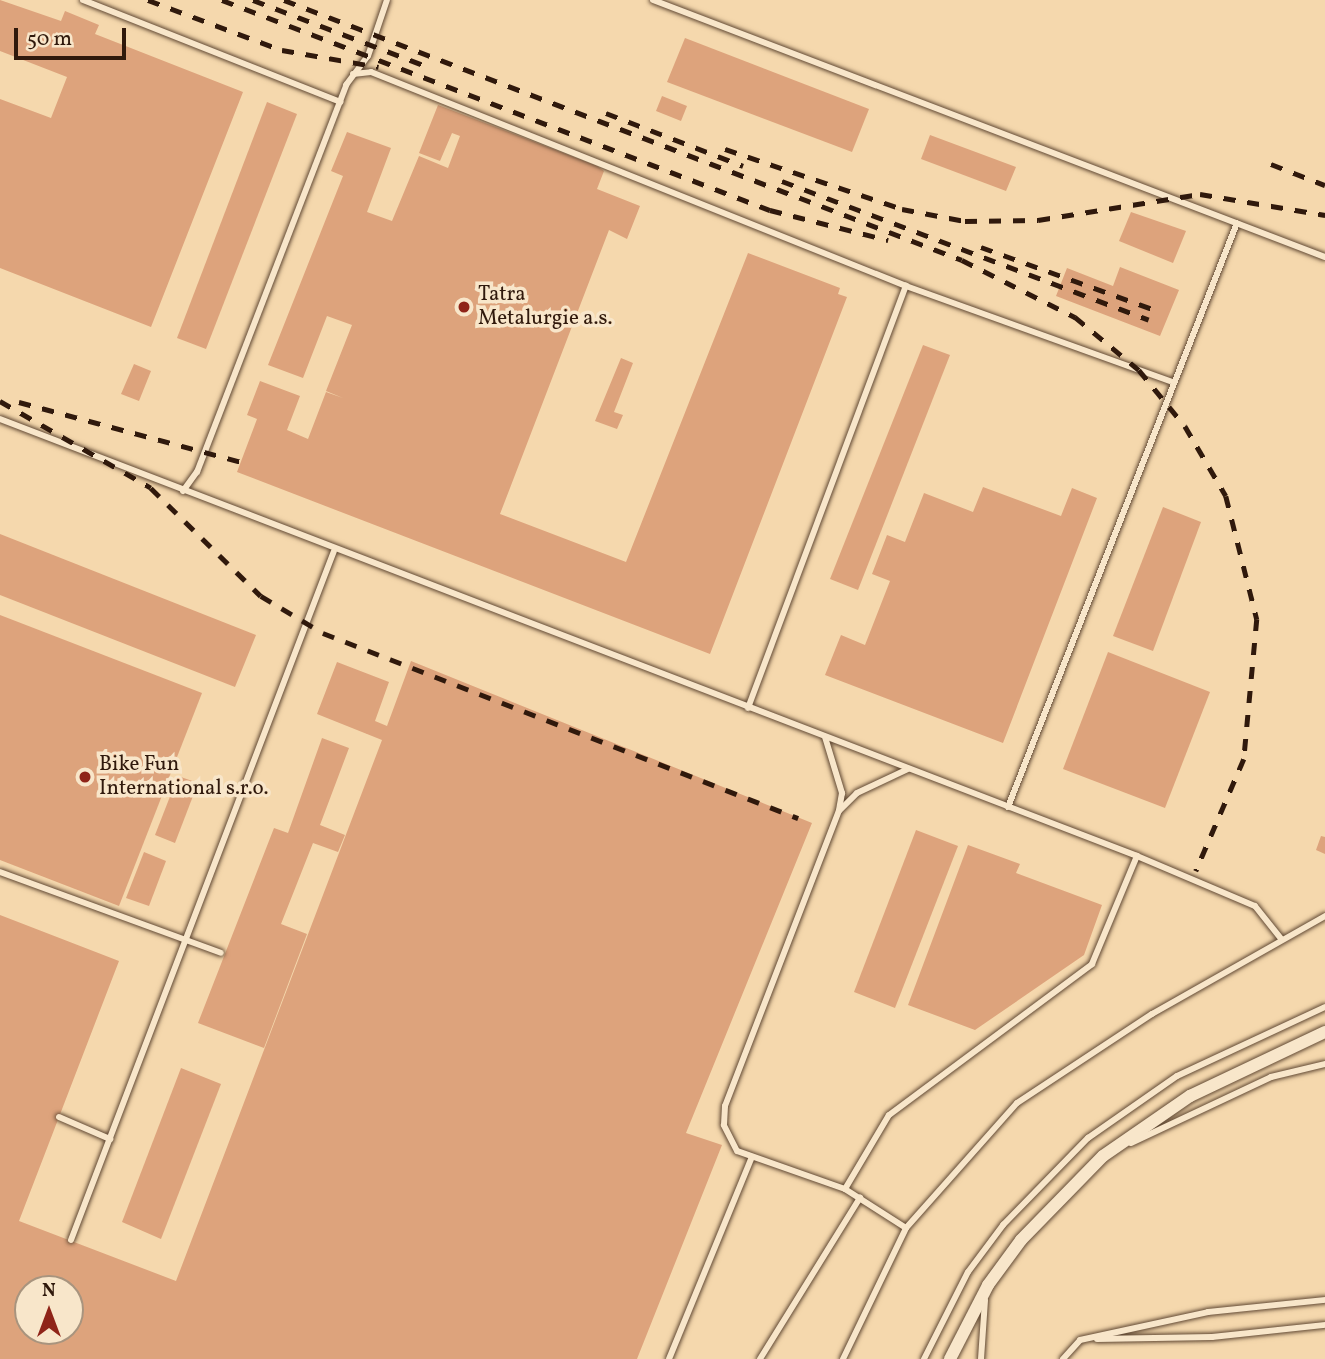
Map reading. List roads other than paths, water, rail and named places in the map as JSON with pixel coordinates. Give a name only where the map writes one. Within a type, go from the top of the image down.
[{"type":"street","points":[[950,1359],[988,1285],[1059,1196],[1104,1156],[1189,1096],[1325,1032]]},
{"type":"lane","points":[[83,0],[341,102]]},
{"type":"lane","points":[[183,491],[197,472],[341,102],[353,74],[368,56],[387,0]]},
{"type":"lane","points":[[653,0],[1325,257]]},
{"type":"lane","points":[[353,74],[371,72],[906,286],[1170,381]]},
{"type":"lane","points":[[1008,807],[1170,381],[1237,223]]},
{"type":"lane","points":[[748,708],[906,286]]},
{"type":"lane","points":[[0,419],[334,551],[1138,856],[1255,906],[1282,940]]},
{"type":"lane","points":[[71,1240],[183,940],[334,551]]},
{"type":"lane","points":[[825,737],[842,793],[839,811],[725,1106],[724,1125],[737,1151],[845,1189],[906,1228]]},
{"type":"lane","points":[[839,811],[857,793],[908,769]]},
{"type":"lane","points":[[845,1189],[889,1115],[1092,964],[1138,856]]},
{"type":"lane","points":[[0,872],[220,953]]},
{"type":"lane","points":[[843,1359],[906,1228],[1017,1103],[1152,1014],[1325,916]]},
{"type":"lane","points":[[924,1359],[968,1272],[1003,1225],[1088,1138],[1178,1076],[1325,1007]]},
{"type":"lane","points":[[1104,1156],[1271,1077],[1325,1064]]},
{"type":"lane","points":[[58,1117],[110,1139]]},
{"type":"lane","points":[[669,1359],[752,1157]]},
{"type":"lane","points":[[760,1359],[860,1198]]},
{"type":"lane","points":[[981,1359],[978,1343],[988,1285]]},
{"type":"lane","points":[[1063,1359],[1080,1340],[1208,1312],[1325,1300]]},
{"type":"lane","points":[[1080,1340],[1212,1337],[1325,1325]]},
{"type":"railway","points":[[148,0],[282,50],[379,67]]},
{"type":"railway","points":[[222,0],[770,210],[888,240]]},
{"type":"railway","points":[[253,0],[423,65]]},
{"type":"railway","points":[[284,0],[962,260],[1075,317],[1139,370],[1185,426],[1226,496],[1257,619],[1244,759],[1196,871]]},
{"type":"railway","points":[[606,113],[743,166]]},
{"type":"railway","points":[[725,149],[902,209],[965,221],[1038,220],[1200,194],[1325,215]]},
{"type":"railway","points":[[1271,164],[1325,185]]},
{"type":"railway","points":[[782,181],[1149,320]]},
{"type":"railway","points":[[981,247],[1152,309]]},
{"type":"railway","points":[[0,401],[151,488],[261,596],[323,633],[798,818]]},
{"type":"railway","points":[[19,402],[241,462]]},
{"type":"place","name":"Tatra Metalurgie a.s.","points":[[464,307]]},
{"type":"place","name":"Bike Fun International s.r.o.","points":[[85,777]]}]
